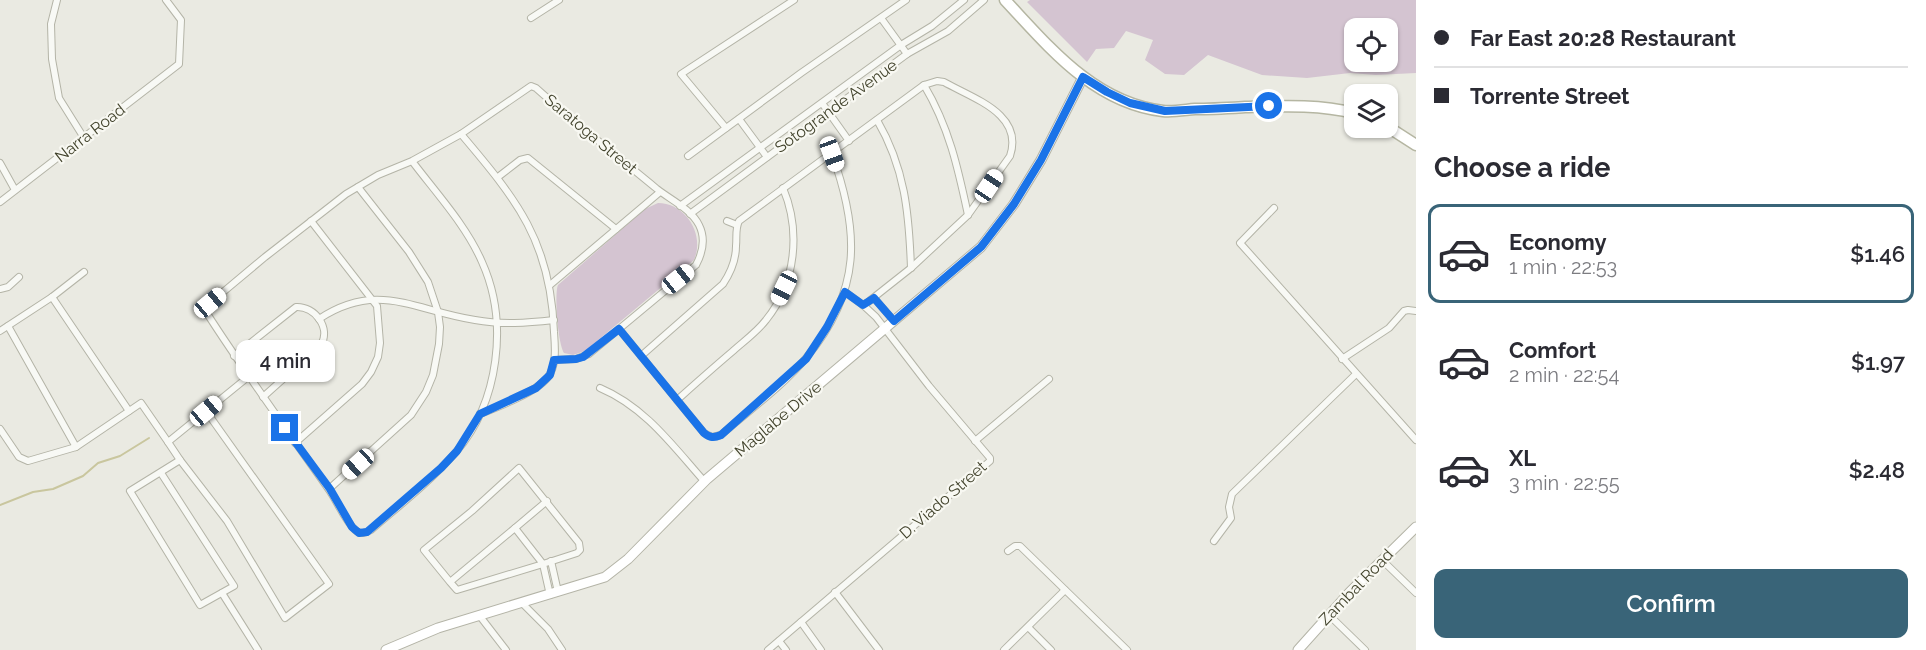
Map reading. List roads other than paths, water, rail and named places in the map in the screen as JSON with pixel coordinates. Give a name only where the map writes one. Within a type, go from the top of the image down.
[{"type":"main road","points":[[1005,0],[1056,55],[1083,77],[1130,103],[1165,111],[1304,106],[1344,111]]},
{"type":"main road","name":"Maglabe Drive","points":[[386,650],[438,628],[604,577],[628,559],[704,482],[981,247],[1014,204],[1041,160],[1083,77]]},
{"type":"main road","points":[[1398,133],[1416,145]]},
{"type":"main road","name":"Zambal Road","points":[[1298,650],[1329,615],[1416,527]]},
{"type":"street","points":[[57,0],[51,24],[52,59],[59,98],[84,138]]},
{"type":"street","name":"Narra Road","points":[[0,202],[179,64],[181,20],[166,0]]},
{"type":"street","points":[[531,18],[559,0]]},
{"type":"street","points":[[726,128],[681,74],[794,0]]},
{"type":"street","points":[[688,156],[906,0]]},
{"type":"street","name":"Sotogrande Avenue","points":[[680,206],[901,45],[932,26],[964,0]]},
{"type":"street","name":"Sotogrande Avenue","points":[[690,214],[907,54],[939,36],[984,0]]},
{"type":"street","points":[[947,14],[955,24]]},
{"type":"street","points":[[881,18],[907,54]]},
{"type":"street","points":[[932,26],[939,36]]},
{"type":"street","points":[[641,356],[723,284],[735,256],[737,225],[746,214],[832,154],[924,85],[937,81],[944,82],[994,110],[1010,126],[1013,136],[1010,156],[968,215],[911,268],[863,305]]},
{"type":"street","points":[[924,85],[948,133],[968,215]]},
{"type":"street","name":"Saratoga Street","points":[[234,356],[208,315],[210,303],[311,221],[358,187],[461,134],[531,86],[690,214],[700,226],[703,237],[703,248],[696,265],[619,329],[583,357],[554,360]]},
{"type":"street","points":[[822,103],[849,141]]},
{"type":"street","points":[[739,119],[766,157]]},
{"type":"street","points":[[876,120],[893,153],[903,182],[909,220],[911,268]]},
{"type":"street","points":[[461,134],[498,177],[524,216],[544,260],[550,285],[554,320],[554,360],[550,375],[536,388],[480,414]]},
{"type":"street","points":[[619,329],[707,436],[721,435],[806,359],[827,327],[845,292],[852,252],[852,233],[845,192],[832,154]]},
{"type":"street","points":[[498,177],[520,160],[528,158],[616,229]]},
{"type":"street","points":[[263,397],[321,345],[324,339],[319,319],[304,308],[296,307],[234,356],[248,377],[330,489],[352,527],[359,533],[371,530],[457,451],[480,414],[493,369],[498,323],[489,278],[472,242],[411,161]]},
{"type":"street","points":[[0,162],[15,190]]},
{"type":"street","points":[[330,489],[402,425],[419,404],[433,375],[437,360],[440,327],[438,312],[428,282],[421,268],[358,187]]},
{"type":"street","points":[[677,400],[753,334],[775,307],[791,267],[794,245],[790,207],[783,188]]},
{"type":"street","points":[[550,285],[660,192]]},
{"type":"street","points":[[1274,208],[1240,243],[1416,440]]},
{"type":"street","points":[[296,443],[350,396],[371,372],[378,357],[380,343],[377,306],[311,221]]},
{"type":"street","points":[[727,221],[737,225]]},
{"type":"street","points":[[0,331],[52,297],[84,272]]},
{"type":"street","points":[[0,289],[8,287],[19,277]]},
{"type":"street","name":"D. Viado Street","points":[[768,650],[990,462],[990,458],[876,317],[845,292]]},
{"type":"street","points":[[52,297],[129,411]]},
{"type":"street","points":[[874,298],[894,321]]},
{"type":"street","points":[[319,319],[350,303],[373,299],[398,300],[438,312],[498,323],[554,320]]},
{"type":"street","points":[[1342,359],[1389,328],[1404,311],[1416,311]]},
{"type":"street","points":[[8,326],[76,447]]},
{"type":"street","points":[[1214,541],[1231,518],[1229,507],[1232,494],[1356,374]]},
{"type":"street","points":[[168,442],[248,377]]},
{"type":"street","points":[[975,441],[1048,379]]},
{"type":"street","points":[[600,388],[620,396],[652,422],[704,482]]},
{"type":"street","points":[[0,429],[19,457],[28,460],[76,447],[141,403],[180,460],[227,521],[285,618],[329,584],[206,411]]},
{"type":"street","points":[[161,473],[234,586],[200,605],[130,491],[180,460]]},
{"type":"street","points":[[519,468],[547,501],[581,546],[577,553],[457,590],[424,550],[472,511],[519,468]]},
{"type":"street","points":[[450,582],[547,501]]},
{"type":"street","points":[[515,528],[543,564],[554,594]]},
{"type":"street","points":[[1008,551],[1015,546],[1020,546],[1127,650]]},
{"type":"street","points":[[1382,560],[1416,594]]},
{"type":"street","points":[[550,561],[554,594]]},
{"type":"street","points":[[1004,650],[1065,590]]},
{"type":"street","points":[[835,592],[879,650]]},
{"type":"street","points":[[222,593],[258,650]]},
{"type":"street","points":[[522,603],[548,629],[562,650]]},
{"type":"street","points":[[479,615],[506,650]]},
{"type":"street","points":[[1329,615],[1365,650]]},
{"type":"street","points":[[801,622],[821,650]]},
{"type":"street","points":[[1028,627],[1051,650]]},
{"type":"street","points":[[779,641],[786,650]]},
{"type":"waterway","points":[[0,505],[33,492],[53,489],[83,476],[98,463],[120,456],[149,438]]}]
